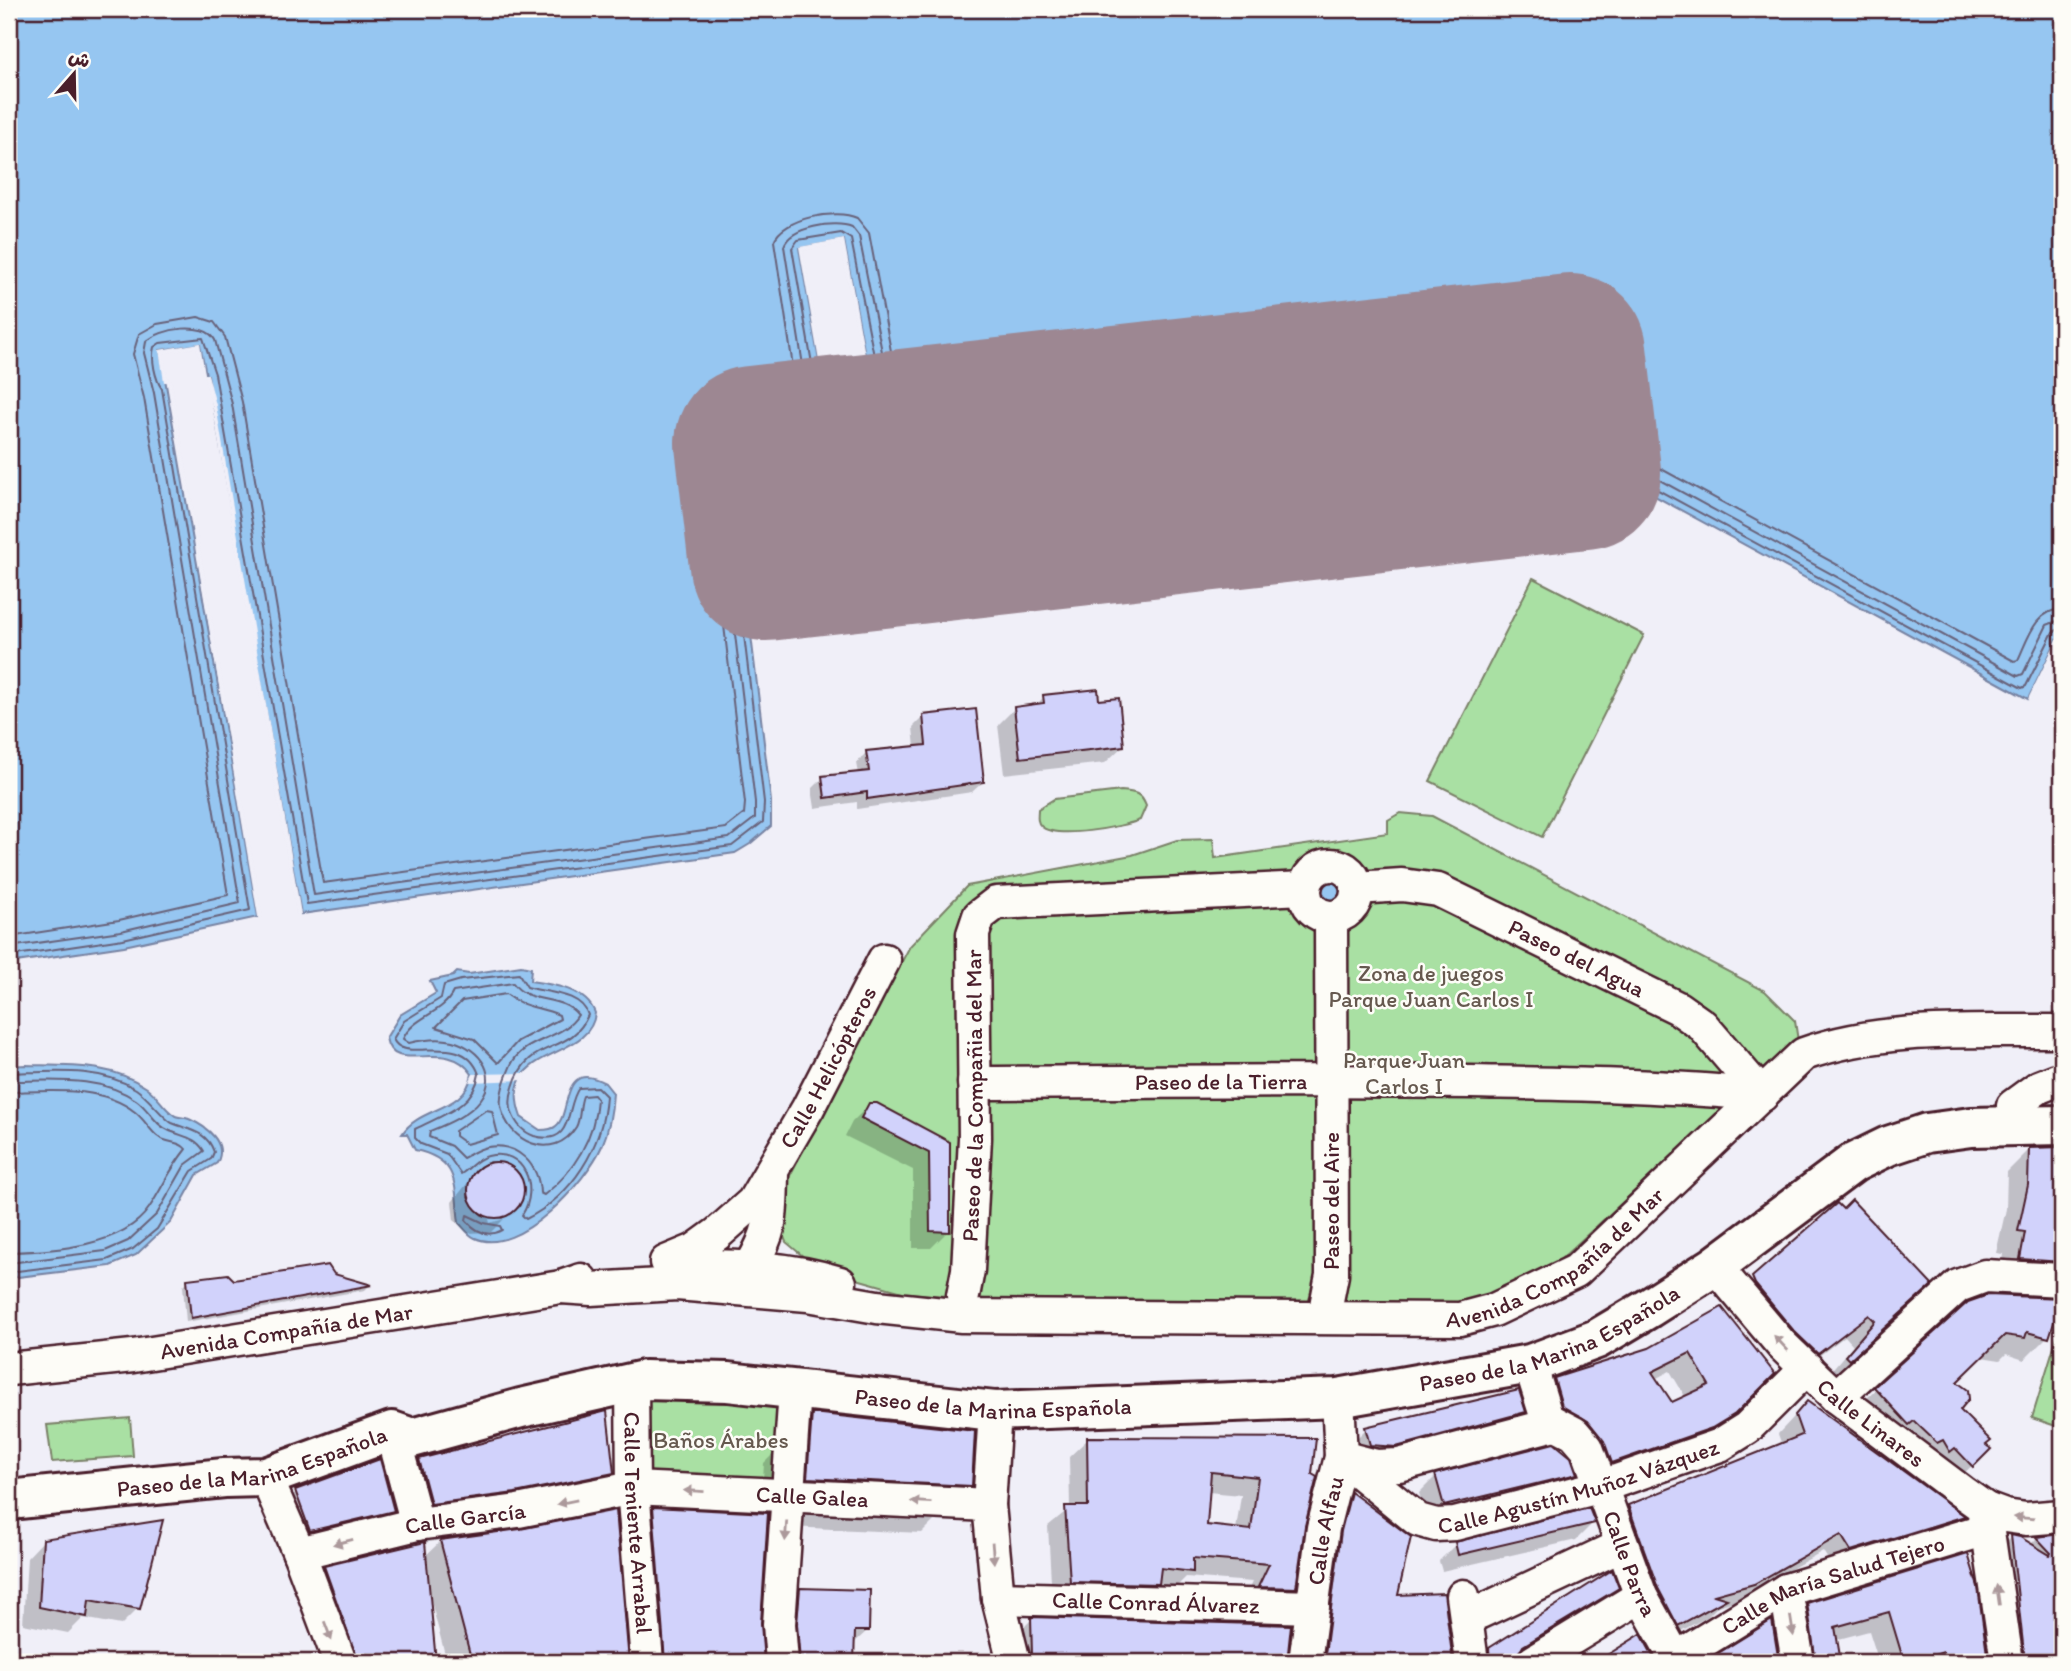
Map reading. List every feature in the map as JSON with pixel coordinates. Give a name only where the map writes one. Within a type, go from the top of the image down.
[{"type":"main road","name":"Paseo de la Marina Española","points":[[1927,1133],[1952,1116],[1982,1106],[2062,1105]]},
{"type":"main road","name":"Paseo de la Marina Española","points":[[9,1500],[224,1478],[265,1477],[392,1431],[412,1438],[521,1408],[632,1383],[714,1381],[995,1411],[1338,1398],[1530,1364],[1597,1339],[1714,1266],[1853,1163],[1888,1146],[1927,1133],[1993,1125],[2062,1125]]},
{"type":"street","points":[[1334,865],[1349,872],[1357,888],[1351,909],[1331,918],[1311,909],[1305,888],[1317,869],[1334,865]]},
{"type":"street","name":"Paseo del Agua","points":[[1357,888],[1402,885],[1438,890],[1678,1008],[1702,1025],[1762,1095]]},
{"type":"street","name":"Paseo de la Compañia del Mar","points":[[974,1305],[968,1270],[974,1083],[973,934],[979,916],[996,903],[1305,888]]},
{"type":"street","name":"Paseo del Aire","points":[[1324,1316],[1332,1275],[1331,918]]},
{"type":"street","name":"Calle Helicópteros","points":[[759,1217],[772,1174],[884,960]]},
{"type":"street","name":"Avenida Compañía de Mar","points":[[668,1275],[809,1284],[962,1305],[1460,1319],[1494,1310],[1576,1271],[1804,1054],[1854,1039],[1893,1034],[2062,1031]]},
{"type":"street","points":[[2013,1106],[2039,1087],[2062,1077]]},
{"type":"street","name":"Paseo de la Tierra","points":[[974,1083],[1331,1080],[1612,1085],[1690,1088],[1762,1095]]},
{"type":"street","points":[[759,1217],[766,1241],[751,1266],[809,1284]]},
{"type":"street","points":[[668,1275],[695,1250],[759,1217]]},
{"type":"street","points":[[759,1217],[809,1284]]},
{"type":"street","name":"Avenida Compañía de Mar","points":[[9,1369],[133,1356],[561,1287],[590,1277],[668,1275],[751,1266]]},
{"type":"street","name":"Calle Linares","points":[[1714,1266],[1781,1344],[1836,1397],[1986,1513],[2026,1519],[2062,1516]]},
{"type":"street","points":[[1836,1397],[1958,1286],[1985,1276],[2062,1280]]},
{"type":"street","points":[[1340,1457],[1376,1466],[1399,1465],[1554,1424],[1543,1410],[1530,1364]]},
{"type":"street","name":"Calle Agustín Muñoz Vázquez","points":[[1340,1457],[1418,1520],[1436,1525],[1455,1524],[1599,1487],[1720,1445],[1763,1413],[1807,1368]]},
{"type":"street","name":"Calle Teniente Arrabal","points":[[632,1383],[634,1489],[647,1662]]},
{"type":"street","points":[[782,1662],[779,1624],[795,1390]]},
{"type":"street","name":"Calle Alfau","points":[[1305,1662],[1324,1528],[1340,1457],[1338,1398]]},
{"type":"street","points":[[995,1411],[989,1505],[998,1598],[1014,1662]]},
{"type":"street","name":"Calle Parra","points":[[1554,1424],[1582,1439],[1642,1596],[1673,1660]]},
{"type":"street","points":[[392,1431],[416,1524]]},
{"type":"street","points":[[265,1477],[299,1553],[340,1662]]},
{"type":"street","name":"Calle Galea","points":[[634,1489],[989,1505]]},
{"type":"street","name":"Calle García","points":[[299,1553],[416,1524],[519,1511],[634,1489]]},
{"type":"street","points":[[1986,1513],[2007,1662]]},
{"type":"street","name":"Calle María Salud Tejero","points":[[1673,1660],[1786,1590],[1969,1535],[1983,1526],[1986,1513]]},
{"type":"street","points":[[1472,1662],[1472,1604],[1622,1545]]},
{"type":"street","points":[[1786,1590],[1798,1662]]},
{"type":"street","points":[[1532,1662],[1642,1596]]},
{"type":"street","name":"Calle Conrad Álvarez","points":[[998,1598],[1313,1607]]},
{"type":"green space","points":[[1533,578],[1644,635],[1542,837],[1430,781]]},
{"type":"green space","points":[[1121,791],[1134,793],[1142,798],[1146,806],[1140,820],[1104,829],[1074,832],[1049,830],[1038,822],[1038,809],[1054,799]]},
{"type":"green space","name":"Parque Juan Carlos I","points":[[1400,813],[1432,816],[1765,991],[1795,1021],[1798,1041],[1512,1304],[1012,1301],[906,1293],[839,1274],[810,1262],[786,1242],[781,1229],[783,1189],[910,946],[967,886],[1132,855],[1177,840],[1213,839],[1215,858],[1388,833],[1388,820]]},
{"type":"green space","points":[[2062,1320],[2062,1428],[2032,1418]]},
{"type":"green space","name":"Baños Árabes","points":[[636,1393],[784,1401],[779,1486],[638,1480]]},
{"type":"green space","points":[[130,1418],[133,1456],[52,1462],[47,1425]]},
{"type":"water","points":[[9,9],[2062,9],[2062,629],[2028,699],[1607,470],[1590,338],[1582,331],[875,410],[844,240],[799,248],[829,418],[731,428],[727,436],[771,801],[771,826],[735,853],[301,914],[208,375],[200,344],[160,350],[258,917],[124,946],[9,963]]},
{"type":"water","points":[[1331,870],[1345,876],[1351,890],[1345,904],[1331,910],[1317,904],[1311,890],[1317,876]]},
{"type":"water","points":[[521,966],[531,968],[530,981],[558,986],[576,993],[591,1005],[595,1013],[590,1029],[578,1040],[532,1066],[521,1078],[517,1094],[521,1117],[540,1130],[554,1127],[561,1120],[574,1083],[581,1078],[591,1077],[605,1083],[613,1093],[610,1120],[602,1146],[582,1178],[531,1227],[511,1237],[492,1241],[473,1237],[459,1223],[455,1185],[447,1167],[430,1154],[415,1150],[407,1134],[402,1134],[420,1118],[461,1095],[472,1074],[461,1063],[449,1058],[399,1055],[391,1049],[386,1038],[400,1015],[436,993],[430,981],[453,976],[457,972],[469,974]],"holes":[[[491,1162],[512,1168],[524,1187],[519,1207],[502,1218],[482,1215],[468,1197],[470,1180],[480,1167]]]},
{"type":"water","points":[[9,1066],[89,1067],[119,1074],[147,1088],[177,1117],[203,1126],[218,1142],[220,1156],[217,1163],[197,1175],[171,1222],[136,1255],[110,1266],[9,1278]]},
{"type":"pier","points":[[844,239],[875,410],[872,410],[841,244],[803,250],[832,417],[829,418],[799,247]]},
{"type":"pier","points":[[200,343],[205,374],[208,374],[216,405],[301,914],[297,914],[213,409],[197,347],[163,353],[167,378],[171,381],[262,917],[258,917],[168,382],[164,382],[159,350]]},
{"type":"pier","points":[[2062,629],[2062,637],[2031,700],[2028,699]]},
{"type":"pier","points":[[525,1073],[526,1080],[469,1082],[473,1074]]},
{"type":"building","points":[[1098,689],[1099,700],[1119,698],[1124,746],[1020,758],[1014,707],[1044,703],[1043,695]]},
{"type":"building","points":[[976,709],[984,782],[867,799],[867,792],[825,798],[822,776],[869,771],[866,751],[926,745],[923,715]]},
{"type":"building","points":[[869,1103],[877,1103],[950,1142],[950,1232],[930,1231],[929,1153],[861,1118]]},
{"type":"building","points":[[2062,1147],[2062,1262],[2020,1259],[2025,1232],[2018,1231],[2028,1185],[2029,1148]]},
{"type":"building","points":[[490,1162],[502,1162],[512,1166],[520,1174],[524,1190],[520,1206],[512,1214],[502,1218],[490,1218],[480,1214],[472,1206],[468,1196],[468,1184],[472,1174],[480,1166]]},
{"type":"building","points":[[1852,1200],[1932,1285],[1849,1360],[1845,1356],[1875,1321],[1869,1315],[1818,1354],[1794,1331],[1752,1277],[1837,1203],[1843,1209]]},
{"type":"building","points":[[328,1265],[334,1274],[372,1285],[191,1318],[187,1279],[228,1274],[234,1280]]},
{"type":"building","points":[[1988,1295],[2062,1298],[2049,1338],[2027,1332],[2025,1338],[2005,1335],[1957,1382],[1968,1390],[1969,1399],[1960,1410],[1991,1441],[1986,1445],[1991,1449],[1973,1467],[1955,1448],[1950,1452],[1943,1440],[1937,1443],[1914,1421],[1909,1425],[1874,1387],[1968,1302]]},
{"type":"building","points":[[1722,1307],[1775,1374],[1735,1414],[1712,1428],[1612,1463],[1604,1441],[1588,1421],[1562,1406],[1554,1378],[1649,1348]],"holes":[[[1690,1353],[1709,1385],[1672,1402],[1652,1372]]]},
{"type":"building","points":[[1519,1390],[1526,1412],[1396,1447],[1370,1445],[1365,1427]]},
{"type":"building","points":[[1807,1401],[1965,1516],[1851,1551],[1841,1535],[1754,1584],[1714,1595],[1727,1599],[1678,1626],[1658,1588],[1628,1505],[1802,1435],[1795,1415]]},
{"type":"building","points":[[607,1411],[614,1473],[515,1493],[431,1504],[419,1459]]},
{"type":"building","points":[[812,1413],[975,1431],[972,1486],[807,1478]]},
{"type":"building","points":[[1087,1437],[1316,1438],[1312,1474],[1317,1477],[1305,1526],[1296,1588],[1258,1587],[1269,1564],[1193,1558],[1193,1572],[1161,1568],[1159,1584],[1070,1582],[1065,1506],[1088,1506]],"holes":[[[1211,1472],[1258,1477],[1251,1530],[1207,1525]]]},
{"type":"building","points":[[1554,1443],[1571,1457],[1577,1474],[1444,1506],[1435,1474]]},
{"type":"building","points":[[380,1459],[394,1511],[310,1531],[295,1490]]},
{"type":"building","points":[[1351,1492],[1411,1537],[1398,1595],[1444,1593],[1453,1662],[1324,1662],[1341,1531]]},
{"type":"building","points":[[653,1507],[768,1513],[761,1623],[764,1662],[665,1662]]},
{"type":"building","points":[[1589,1508],[1595,1523],[1458,1555],[1455,1542]]},
{"type":"building","points":[[616,1510],[629,1662],[472,1662],[440,1540],[520,1529]]},
{"type":"building","points":[[163,1520],[140,1609],[89,1600],[87,1617],[39,1607],[43,1539]]},
{"type":"building","points":[[2062,1534],[2062,1662],[2025,1662],[2011,1535],[2020,1537],[2050,1555],[2036,1537]]},
{"type":"building","points":[[425,1542],[436,1662],[358,1662],[324,1566]]},
{"type":"building","points":[[1968,1554],[1978,1587],[1988,1662],[1945,1662],[1943,1652],[1914,1662],[1904,1662],[1889,1612],[1835,1627],[1841,1662],[1816,1662],[1807,1603]]},
{"type":"building","points":[[1612,1570],[1619,1588],[1523,1646],[1515,1662],[1490,1662],[1489,1648]]},
{"type":"building","points":[[800,1588],[870,1590],[869,1631],[855,1631],[854,1662],[800,1662],[797,1624]]},
{"type":"building","points":[[1031,1617],[1291,1625],[1287,1662],[1138,1662],[1032,1655]]},
{"type":"building","points":[[1772,1620],[1779,1662],[1704,1662]]},
{"type":"building","points":[[1641,1634],[1653,1656],[1652,1662],[1596,1662]]},
{"type":"runway","points":[[1570,351],[1584,472],[766,564],[752,443],[1570,351]]},
{"type":"park label","name":"Zona de juegos Parque Juan Carlos I","points":[[1431,986]]}]
